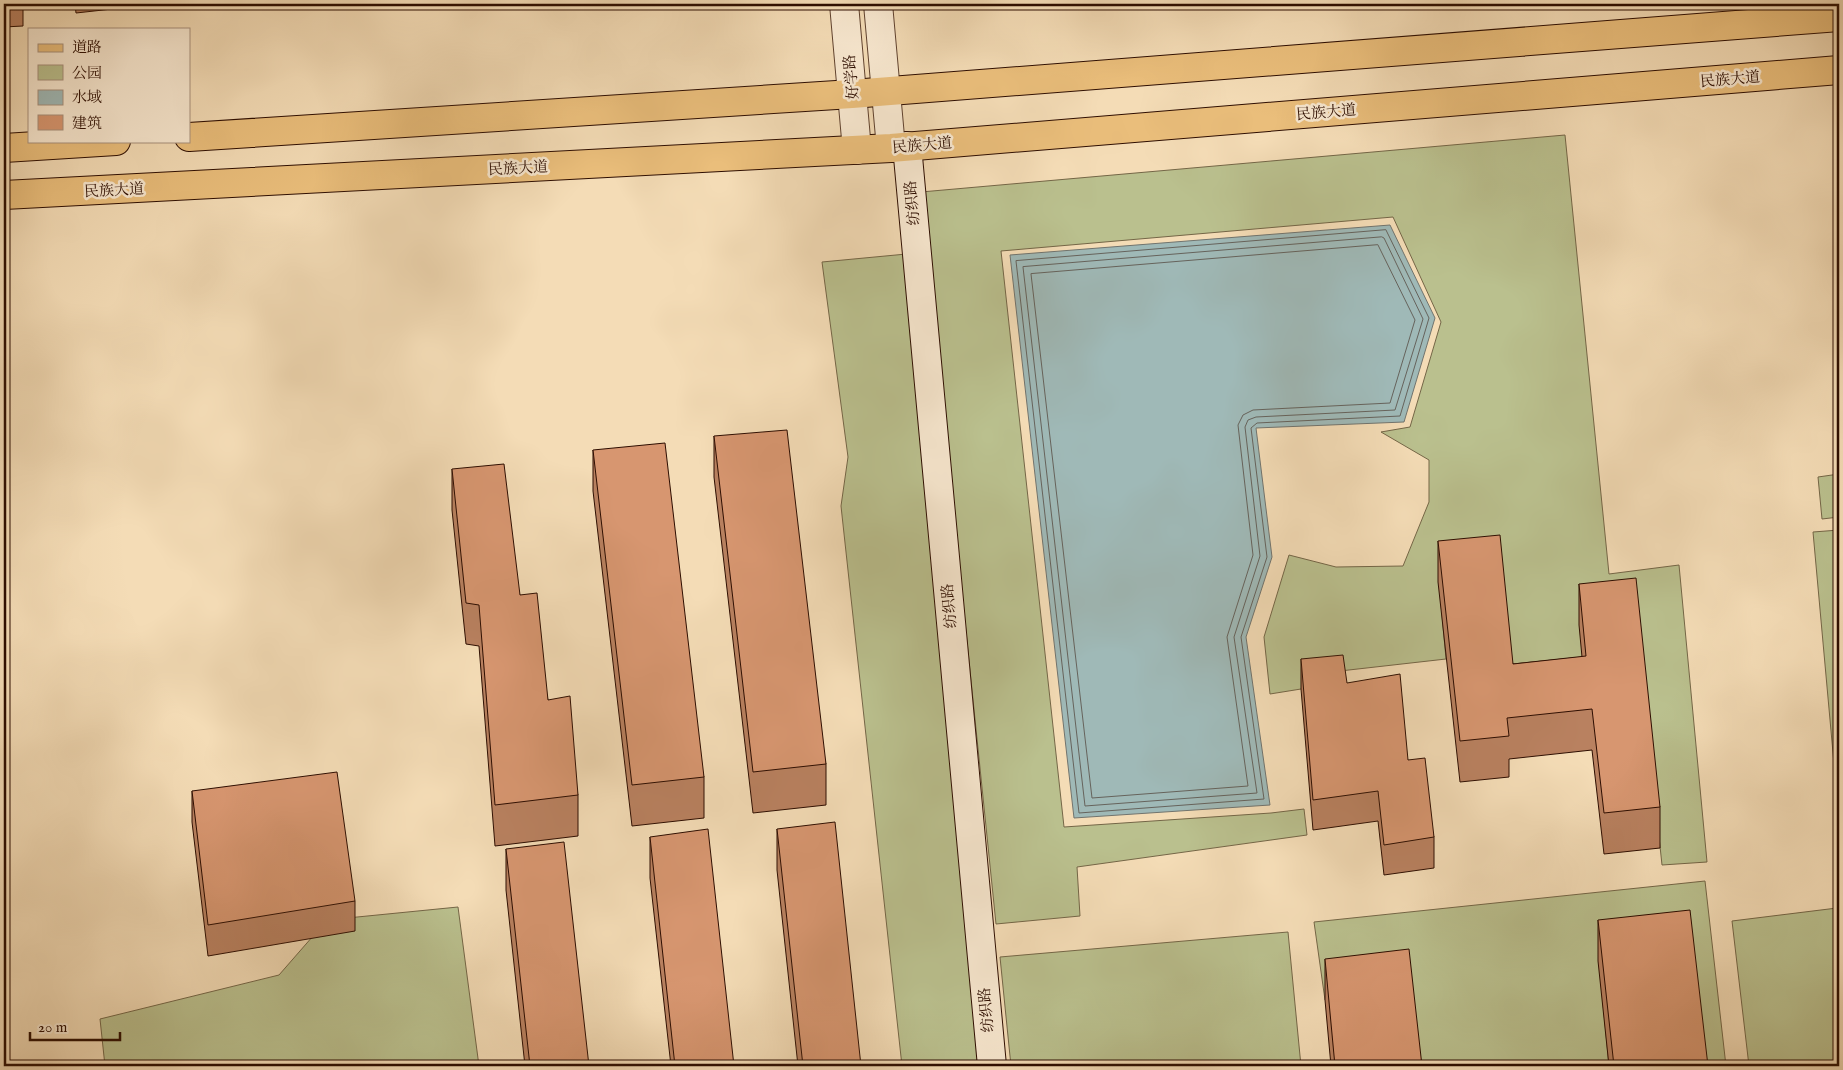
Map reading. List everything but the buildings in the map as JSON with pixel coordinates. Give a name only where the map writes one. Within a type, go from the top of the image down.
[{"type":"main road","name":"好学路","points":[[844,4],[858,150]]},
{"type":"main road","points":[[878,4],[886,91],[899,147]]},
{"type":"main road","points":[[190,136],[852,94],[1839,17]]},
{"type":"main road","name":"民族大道","points":[[4,195],[858,150],[1839,70]]},
{"type":"main road","points":[[4,148],[100,142]]},
{"type":"main road","name":"纺织路","points":[[899,147],[992,1066]]},
{"type":"green space","points":[[1565,135],[1609,574],[1679,565],[1707,862],[1662,865],[1636,620],[1586,697],[1513,705],[1439,582],[1446,659],[1340,671],[1301,689],[1270,694],[1264,637],[1289,555],[1336,567],[1403,566],[1429,502],[1429,460],[1381,432],[1410,427],[1441,322],[1393,217],[1001,251],[1064,827],[1271,813],[1304,809],[1307,835],[1077,867],[1080,916],[996,924],[921,192]]},
{"type":"green space","points":[[917,253],[992,1066],[902,1066],[841,506],[848,457],[822,262]]},
{"type":"green space","points":[[1839,474],[1839,517],[1822,519],[1818,477]]},
{"type":"green space","points":[[1839,530],[1839,819],[1813,532]]},
{"type":"green space","points":[[1705,881],[1726,1066],[1703,1066],[1599,961],[1609,1066],[1417,1066],[1409,991],[1325,1000],[1314,922]]},
{"type":"green space","points":[[458,907],[479,1066],[105,1066],[100,1019],[279,975],[327,920]]},
{"type":"green space","points":[[1837,908],[1839,929],[1839,1066],[1749,1066],[1732,921]]},
{"type":"green space","points":[[1288,932],[1301,1066],[1011,1066],[1000,957]]},
{"type":"water","points":[[1390,225],[1435,318],[1404,422],[1256,428],[1272,557],[1246,637],[1270,805],[1074,818],[1010,255]]}]
